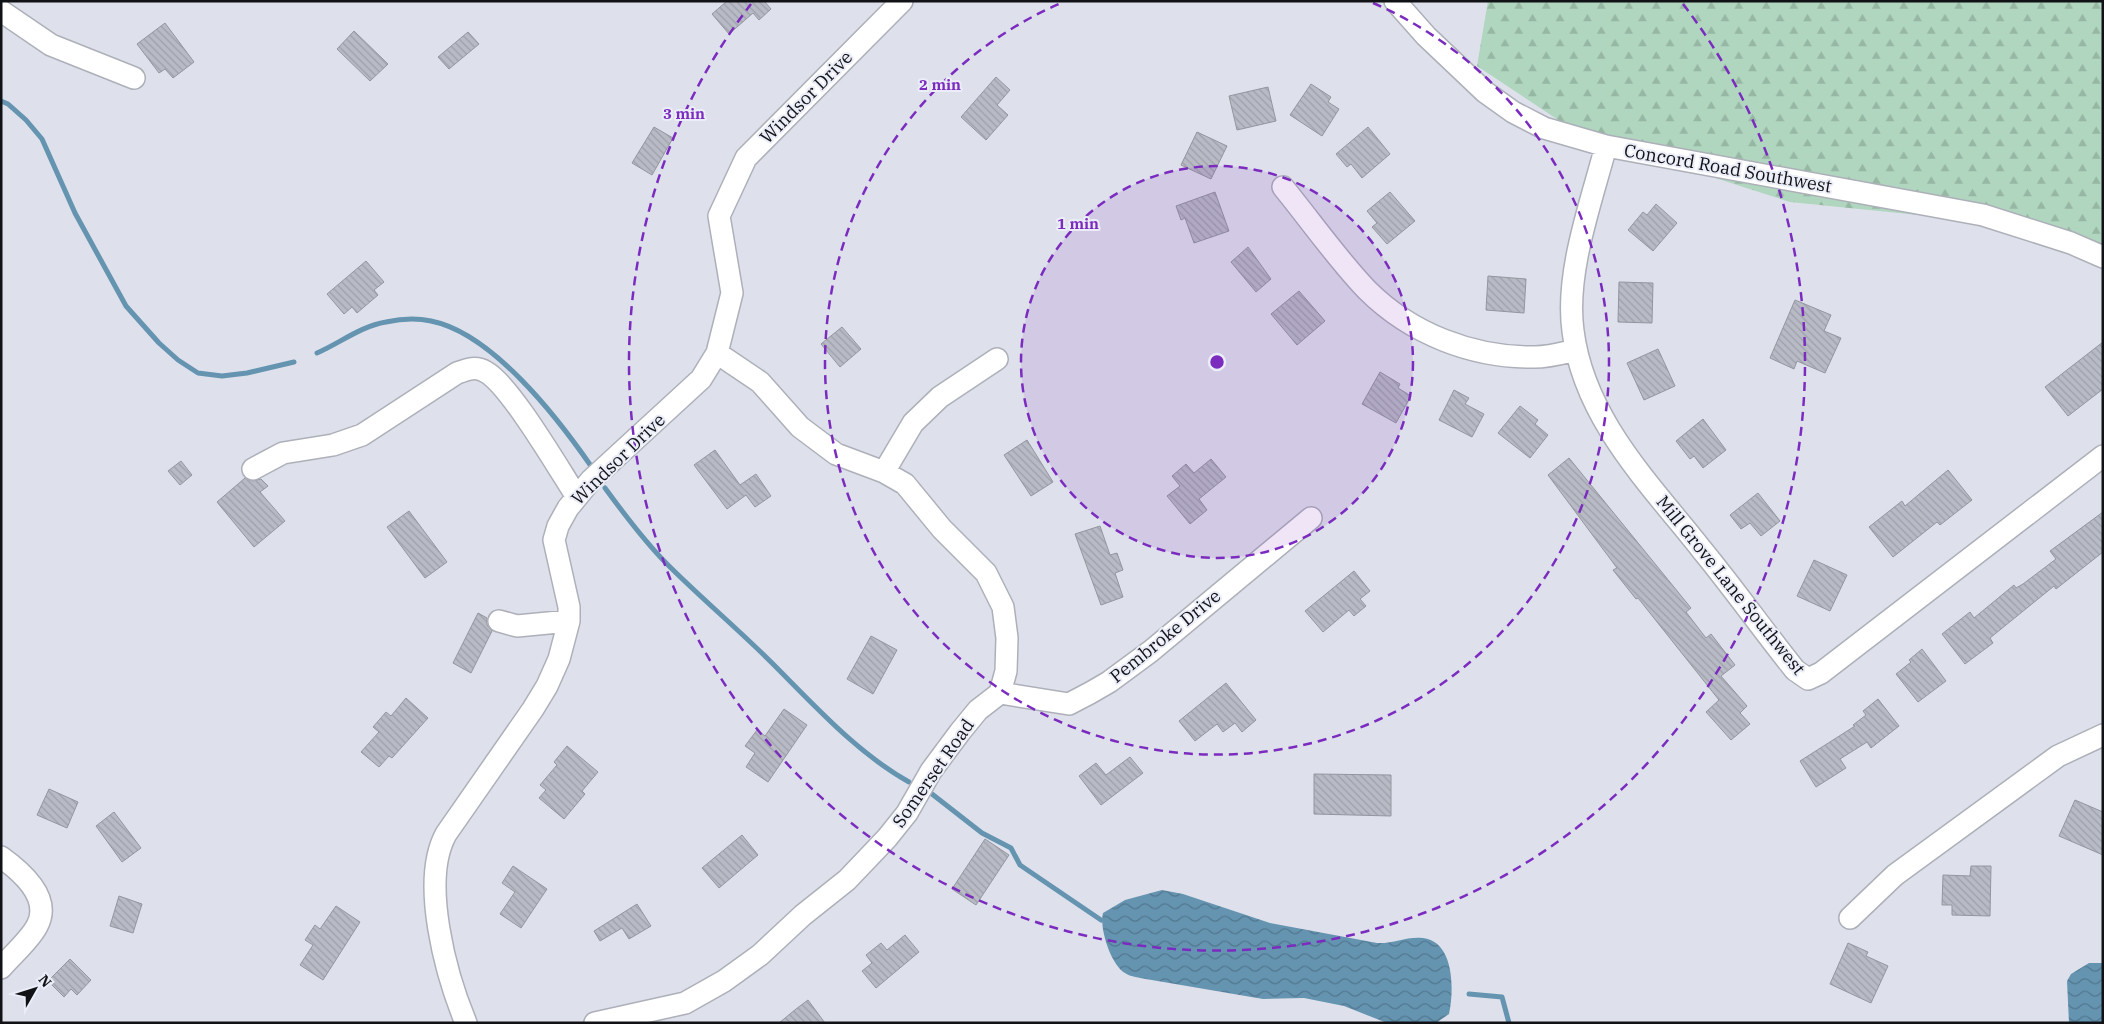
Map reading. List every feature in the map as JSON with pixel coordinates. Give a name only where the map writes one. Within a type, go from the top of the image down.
[{"type":"street","name":"Windsor Drive","points":[[466,1023],[454,995],[439,926],[435,893],[439,847],[488,771],[547,686],[559,659],[569,621],[569,607],[554,540],[558,526],[568,508],[591,480],[701,379],[717,353],[732,293],[719,216],[746,158],[902,1]]},
{"type":"street","name":"Concord Road Southwest","points":[[1395,1],[1433,42],[1498,102],[1544,128],[1606,146],[1983,215],[2071,243],[2103,257]]},
{"type":"street","points":[[1,11],[51,46],[134,78]]},
{"type":"street","name":"Mill Grove Lane Southwest","points":[[1606,146],[1575,272],[1572,330],[1584,378],[1603,422],[1795,670],[1808,679],[1821,673],[2103,456]]},
{"type":"street","points":[[1283,187],[1367,290],[1398,316],[1420,329],[1466,349],[1487,353],[1536,357],[1576,350]]},
{"type":"street","points":[[717,353],[760,382],[800,427],[836,454],[884,472],[906,484],[942,529],[986,574],[1003,607],[1007,638],[1006,671],[1000,693]]},
{"type":"street","points":[[884,472],[913,423],[940,397],[997,359]]},
{"type":"street","points":[[252,469],[283,453],[333,445],[362,434],[457,373],[471,368],[487,372],[507,392],[577,497]]},
{"type":"street","name":"Pembroke Drive","points":[[1000,693],[1069,704],[1090,693],[1109,682],[1151,651],[1311,518]]},
{"type":"street","points":[[499,621],[517,626],[569,621]]},
{"type":"street","name":"Somerset Road","points":[[595,1023],[685,1004],[724,981],[760,955],[803,915],[847,880],[887,838],[907,813],[931,771],[960,732],[978,710],[1000,693]]},
{"type":"street","points":[[1850,918],[1896,875],[2051,761],[2103,735]]},
{"type":"street","points":[[1,857],[16,868],[35,890],[42,906],[37,926],[1,968]]},
{"type":"green space","points":[[1488,1],[2103,1],[2103,246],[2036,227],[1790,202],[1581,135],[1477,66]]},
{"type":"water","points":[[1162,890],[1183,894],[1270,923],[1377,943],[1417,938],[1434,941],[1447,958],[1450,969],[1452,993],[1449,1014],[1436,1023],[1387,1023],[1344,1006],[1304,998],[1263,999],[1128,975],[1120,969],[1107,946],[1102,920],[1103,913],[1125,900]]},
{"type":"water","points":[[2089,963],[2103,963],[2103,1023],[2069,1023],[2067,981],[2071,974]]},
{"type":"building","points":[[727,1],[767,1],[765,2],[771,9],[759,20],[753,13],[729,34],[712,14]]},
{"type":"building","points":[[165,23],[194,62],[173,78],[165,69],[159,73],[137,44]]},
{"type":"building","points":[[354,31],[388,64],[370,81],[337,49]]},
{"type":"building","points":[[468,32],[479,44],[449,69],[438,57]]},
{"type":"building","points":[[996,77],[1010,90],[997,105],[1008,115],[986,140],[961,117]]},
{"type":"building","points":[[1311,84],[1331,97],[1328,102],[1339,109],[1322,136],[1290,115]]},
{"type":"building","points":[[1268,87],[1276,121],[1237,130],[1229,96]]},
{"type":"building","points":[[654,127],[673,138],[652,175],[632,163]]},
{"type":"building","points":[[1368,127],[1390,154],[1362,178],[1351,164],[1347,167],[1336,154]]},
{"type":"building","points":[[1197,132],[1227,146],[1211,179],[1181,165]]},
{"type":"building","points":[[1215,192],[1229,231],[1194,243],[1185,218],[1181,220],[1176,206]]},
{"type":"building","points":[[1390,192],[1415,221],[1387,244],[1372,227],[1377,223],[1367,211]]},
{"type":"building","points":[[1656,204],[1677,223],[1653,251],[1628,230],[1643,212],[1647,215]]},
{"type":"building","points":[[1248,247],[1271,279],[1256,292],[1231,262]]},
{"type":"building","points":[[366,261],[384,282],[374,290],[378,295],[357,313],[352,307],[344,314],[327,294]]},
{"type":"building","points":[[1488,276],[1526,279],[1524,313],[1486,310]]},
{"type":"building","points":[[1619,282],[1653,283],[1652,323],[1618,322]]},
{"type":"building","points":[[1299,291],[1325,321],[1297,345],[1271,314]]},
{"type":"building","points":[[1795,300],[1831,315],[1824,331],[1841,338],[1825,373],[1797,361],[1794,369],[1770,358]]},
{"type":"building","points":[[842,327],[861,349],[840,367],[821,344]]},
{"type":"building","points":[[2103,342],[2103,389],[2068,416],[2045,387]]},
{"type":"building","points":[[1658,349],[1675,386],[1644,400],[1627,363]]},
{"type":"building","points":[[1380,372],[1400,384],[1398,388],[1411,396],[1396,423],[1362,404]]},
{"type":"building","points":[[1454,390],[1469,398],[1465,404],[1484,414],[1472,437],[1439,420]]},
{"type":"building","points":[[1520,406],[1538,420],[1535,424],[1548,435],[1530,458],[1498,433]]},
{"type":"building","points":[[1703,419],[1726,450],[1703,468],[1694,456],[1690,459],[1676,441]]},
{"type":"building","points":[[1027,440],[1053,482],[1031,496],[1004,455]]},
{"type":"building","points":[[715,450],[740,485],[756,474],[771,496],[755,507],[746,495],[727,509],[694,465]]},
{"type":"building","points":[[1569,458],[1691,608],[1686,612],[1706,638],[1711,634],[1735,665],[1721,676],[1747,706],[1740,713],[1750,724],[1731,740],[1706,712],[1719,700],[1638,598],[1636,599],[1613,570],[1617,568],[1548,475]]},
{"type":"building","points":[[1211,459],[1226,477],[1199,499],[1207,510],[1190,524],[1167,496],[1180,486],[1172,476],[1186,464],[1194,473]]},
{"type":"building","points":[[181,461],[192,475],[180,485],[168,471]]},
{"type":"building","points":[[1948,470],[1972,500],[1940,525],[1937,522],[1893,557],[1869,527],[1902,501],[1905,506]]},
{"type":"building","points":[[245,478],[253,481],[261,479],[268,486],[260,492],[285,521],[254,547],[217,502]]},
{"type":"building","points":[[1758,493],[1780,521],[1761,536],[1750,523],[1741,529],[1730,515]]},
{"type":"building","points":[[409,511],[447,562],[425,578],[387,527]]},
{"type":"building","points":[[2103,512],[2103,552],[2056,589],[2054,586],[1990,638],[1993,643],[1965,664],[1942,634],[1970,612],[1974,618],[2014,585],[2016,588],[2023,584],[2056,559],[2050,551]]},
{"type":"building","points":[[1100,526],[1110,555],[1117,553],[1123,570],[1115,573],[1123,597],[1101,605],[1075,534]]},
{"type":"building","points":[[1814,560],[1847,575],[1830,611],[1797,596]]},
{"type":"building","points":[[1354,571],[1370,591],[1360,599],[1366,606],[1354,616],[1349,610],[1323,632],[1305,611]]},
{"type":"building","points":[[478,613],[487,618],[487,625],[492,631],[471,673],[453,663]]},
{"type":"building","points":[[871,636],[897,650],[873,694],[847,679]]},
{"type":"building","points":[[1922,649],[1946,681],[1918,702],[1896,674],[1911,662],[1909,660]]},
{"type":"building","points":[[1226,683],[1256,720],[1242,732],[1235,723],[1223,732],[1217,724],[1195,741],[1179,721]]},
{"type":"building","points":[[406,698],[428,718],[392,758],[389,756],[379,767],[361,752],[379,732],[373,727],[386,712],[391,716]]},
{"type":"building","points":[[1878,699],[1899,726],[1871,748],[1867,742],[1840,759],[1846,768],[1816,787],[1800,761],[1855,726],[1853,725],[1866,715],[1863,711]]},
{"type":"building","points":[[784,709],[807,725],[768,782],[746,767],[755,753],[745,746],[757,730],[765,736]]},
{"type":"building","points":[[567,746],[598,772],[582,791],[585,794],[564,819],[539,798],[546,790],[540,785],[557,765],[554,762]]},
{"type":"building","points":[[1130,757],[1143,773],[1101,805],[1079,776],[1096,763],[1106,775]]},
{"type":"building","points":[[1314,774],[1391,775],[1391,816],[1314,814]]},
{"type":"building","points":[[49,789],[78,802],[67,828],[37,815]]},
{"type":"building","points":[[2075,800],[2103,812],[2103,855],[2059,836]]},
{"type":"building","points":[[114,812],[141,848],[122,862],[96,826]]},
{"type":"building","points":[[742,835],[758,855],[719,888],[702,868]]},
{"type":"building","points":[[985,839],[1009,855],[976,905],[952,889]]},
{"type":"building","points":[[513,866],[547,889],[521,928],[500,914],[515,892],[502,883]]},
{"type":"building","points":[[1971,866],[1991,866],[1990,916],[1952,915],[1952,905],[1942,905],[1943,875],[1970,876]]},
{"type":"building","points":[[119,896],[142,904],[133,933],[110,926]]},
{"type":"building","points":[[637,904],[651,926],[629,939],[622,928],[600,941],[594,931]]},
{"type":"building","points":[[336,906],[360,922],[323,980],[300,965],[313,945],[305,940],[315,925],[320,929]]},
{"type":"building","points":[[905,935],[919,952],[876,988],[862,971],[872,963],[866,955],[881,943],[887,950]]},
{"type":"building","points":[[1848,943],[1868,952],[1866,956],[1888,966],[1871,1003],[1830,984]]},
{"type":"building","points":[[70,959],[91,980],[77,995],[71,989],[64,997],[48,981]]},
{"type":"building","points":[[808,1000],[825,1023],[779,1023],[796,1009]]},
{"type":"waterway","points":[[1,101],[8,104],[26,120],[42,139],[75,213],[126,306],[159,343],[178,360],[198,373],[222,376],[247,373],[294,362]]},
{"type":"waterway","points":[[317,353],[368,327],[391,321],[408,319],[426,320],[454,329],[477,342],[499,359],[521,380],[560,424],[591,466]]},
{"type":"waterway","points":[[605,488],[642,537],[680,577],[759,650],[854,743],[909,782]]},
{"type":"waterway","points":[[932,794],[982,833],[1011,848],[1020,865],[1101,920]]},
{"type":"waterway","points":[[1469,994],[1502,997],[1509,1023]]}]
